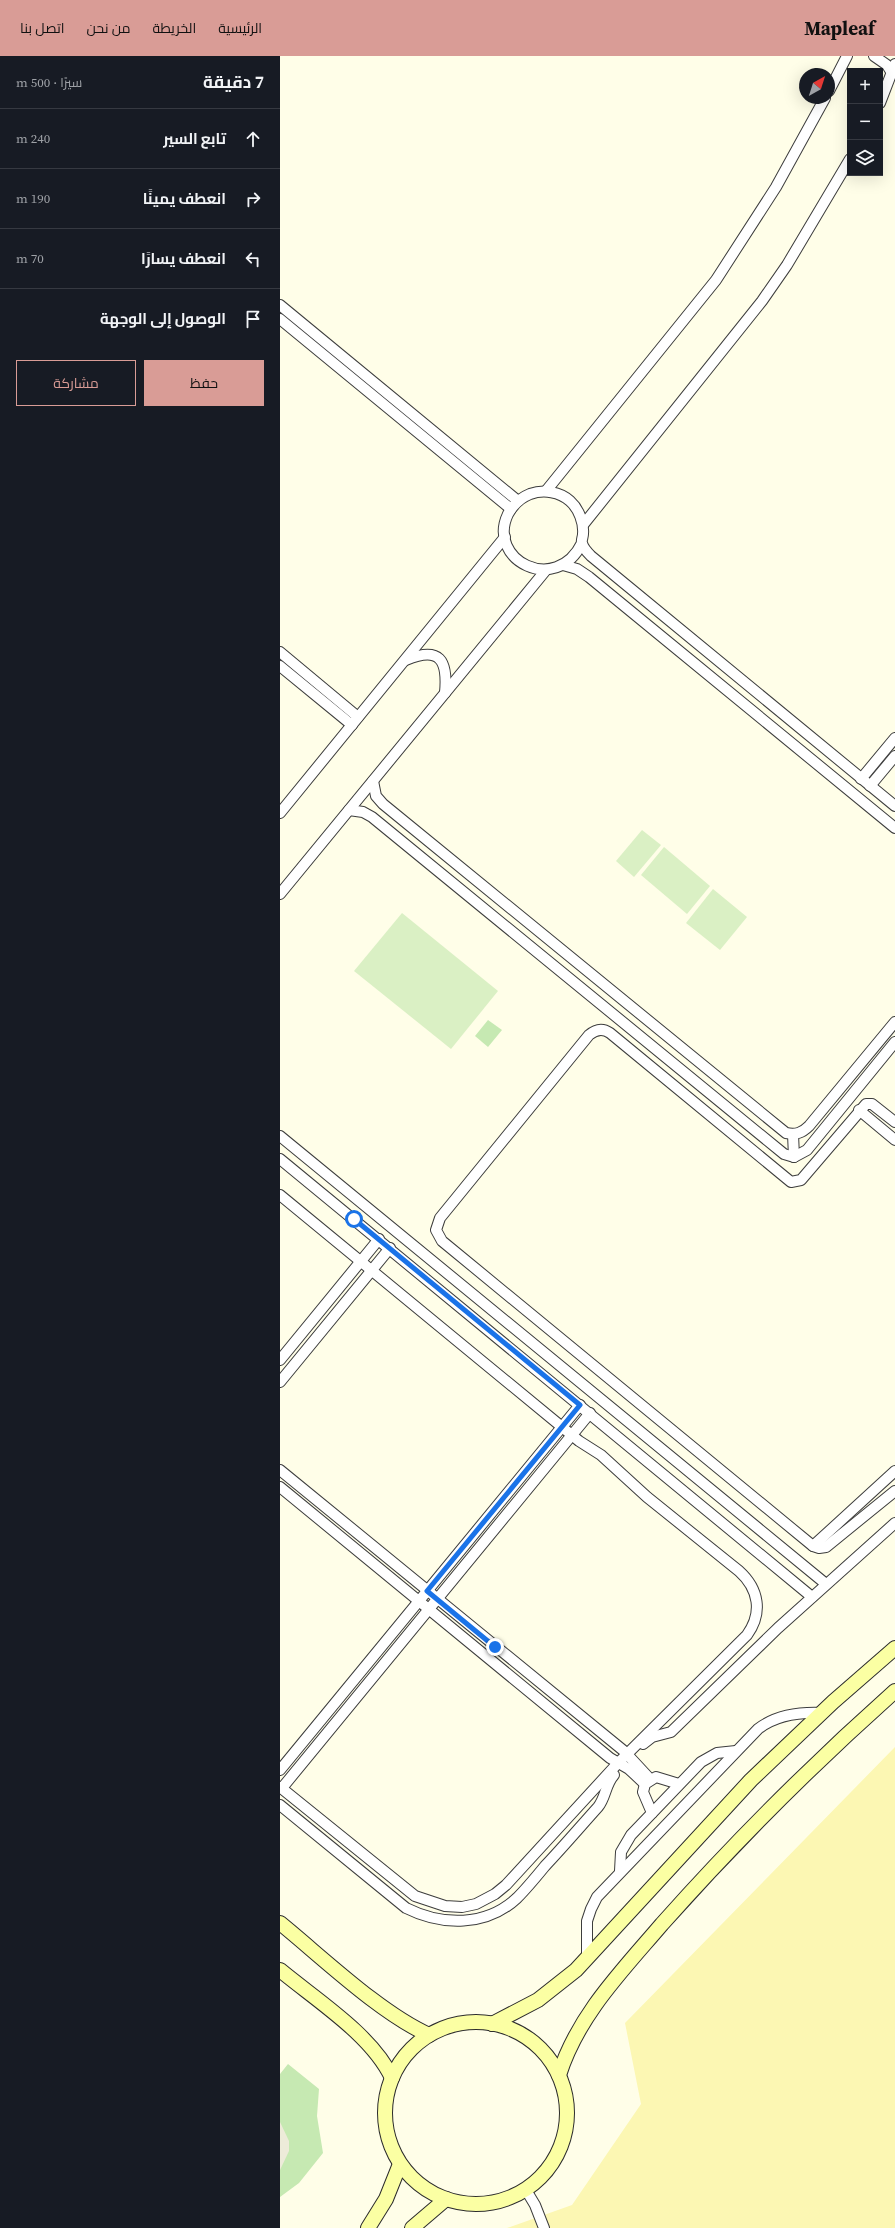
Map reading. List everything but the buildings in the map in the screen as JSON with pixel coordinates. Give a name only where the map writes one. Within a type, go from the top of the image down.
[{"type":"main road","points":[[492,2024],[538,2000],[565,1980],[727,1806],[822,1713],[895,1648]]},
{"type":"main road","points":[[559,2075],[568,2049],[587,2014],[645,1944],[754,1826],[895,1691]]},
{"type":"main road","points":[[280,1923],[385,2008],[416,2029],[430,2034]]},
{"type":"main road","points":[[280,1970],[360,2037],[381,2060],[392,2078]]},
{"type":"main road","points":[[460,2023],[492,2024],[513,2030],[532,2041],[547,2056],[559,2075],[567,2106],[564,2139],[549,2168],[526,2190],[506,2199],[484,2204],[461,2203],[446,2199],[420,2185],[400,2164],[390,2144],[385,2122],[386,2099],[392,2078],[407,2053],[430,2034],[460,2023]]},
{"type":"main road","points":[[368,2228],[386,2199],[400,2164]]},
{"type":"main road","points":[[412,2228],[431,2210],[446,2199]]},
{"type":"street","points":[[835,79],[847,56]]},
{"type":"street","points":[[874,56],[894,69],[883,96]]},
{"type":"street","points":[[546,491],[716,280],[776,187],[822,104]]},
{"type":"street","points":[[583,525],[762,301],[787,266],[847,164]]},
{"type":"street","points":[[280,305],[515,505]]},
{"type":"street","points":[[280,319],[515,505]]},
{"type":"street","points":[[546,491],[559,494],[570,502],[579,512],[583,525],[582,543],[571,560],[563,566],[546,570],[534,569],[524,565],[512,553],[505,537],[507,518],[515,505],[536,492],[546,491]]},
{"type":"street","points":[[280,813],[505,537]]},
{"type":"street","points":[[582,543],[600,564],[895,806]]},
{"type":"street","points":[[563,566],[584,573],[895,828]]},
{"type":"street","points":[[280,894],[546,570]]},
{"type":"street","points":[[679,651],[690,638]]},
{"type":"street","points":[[280,652],[355,721]]},
{"type":"street","points":[[405,661],[427,654],[439,658],[446,669],[445,693]]},
{"type":"street","points":[[280,666],[355,721]]},
{"type":"street","points":[[861,779],[895,738]]},
{"type":"street","points":[[870,786],[895,756]]},
{"type":"street","points":[[373,781],[376,796],[383,804],[780,1130],[794,1134],[802,1132],[809,1126],[895,1022]]},
{"type":"street","points":[[349,810],[359,810],[368,814],[784,1154],[794,1157],[807,1150],[895,1042]]},
{"type":"street","points":[[445,877],[456,864]]},
{"type":"street","points":[[895,1122],[872,1104],[866,1104],[859,1110],[801,1180],[791,1182],[610,1033],[604,1030],[598,1030],[589,1035],[440,1218],[436,1226],[437,1234],[442,1241],[813,1546],[819,1548],[826,1547],[895,1491]]},
{"type":"street","points":[[859,1110],[895,1140]]},
{"type":"street","points":[[748,1125],[759,1112]]},
{"type":"street","points":[[794,1134],[794,1157]]},
{"type":"street","points":[[282,1140],[484,1302],[826,1584]]},
{"type":"street","points":[[280,1159],[473,1316],[812,1597]]},
{"type":"street","points":[[280,1195],[562,1427],[572,1435],[601,1455],[647,1497],[744,1576],[752,1586],[756,1598],[756,1617],[747,1635],[624,1760],[501,1890],[483,1901],[462,1907],[434,1904],[415,1896],[281,1788],[429,1609],[437,1599],[572,1435],[590,1413]]},
{"type":"street","points":[[280,1360],[379,1239]]},
{"type":"street","points":[[280,1382],[390,1248]]},
{"type":"street","points":[[473,1316],[484,1302]]},
{"type":"street","points":[[280,1770],[580,1405]]},
{"type":"street","points":[[280,1470],[437,1599],[648,1782]]},
{"type":"street","points":[[813,1546],[895,1471]]},
{"type":"street","points":[[280,1487],[429,1609],[624,1760]]},
{"type":"street","points":[[873,1490],[881,1502]]},
{"type":"street","points":[[704,1507],[715,1492]]},
{"type":"street","points":[[280,1805],[406,1908],[425,1916],[444,1921],[471,1920],[496,1912],[517,1898],[598,1808],[609,1782],[624,1760],[649,1739],[670,1732],[812,1597],[895,1523]]},
{"type":"street","points":[[587,1958],[587,1921],[591,1908],[602,1891],[620,1871],[758,1729],[774,1719],[797,1713],[822,1713]]},
{"type":"street","points":[[620,1871],[620,1858],[623,1845],[679,1784],[706,1759],[723,1752],[736,1751]]},
{"type":"street","points":[[652,1813],[643,1792],[648,1782],[658,1777],[679,1784]]},
{"type":"street","points":[[526,2190],[535,2205],[544,2228]]},
{"type":"green space","points":[[642,830],[661,845],[634,877],[616,861]]},
{"type":"green space","points":[[664,847],[710,886],[687,914],[641,875]]},
{"type":"green space","points":[[713,889],[747,917],[720,950],[686,923]]},
{"type":"green space","points":[[402,913],[498,991],[451,1049],[354,971]]},
{"type":"green space","points":[[488,1020],[502,1030],[488,1047],[475,1036]]},
{"type":"green space","points":[[288,2064],[319,2089],[317,2116],[323,2153],[299,2183],[280,2197],[280,2074]]},
{"type":"sand","points":[[895,1747],[895,2228],[507,2228],[572,2205],[641,2104],[625,2023]]},
{"type":"shaded area","points":[[280,2122],[289,2141],[289,2151],[280,2170]]},
{"type":"route","points":[[354,1219],[580,1405],[427,1591],[495,1647]]}]
